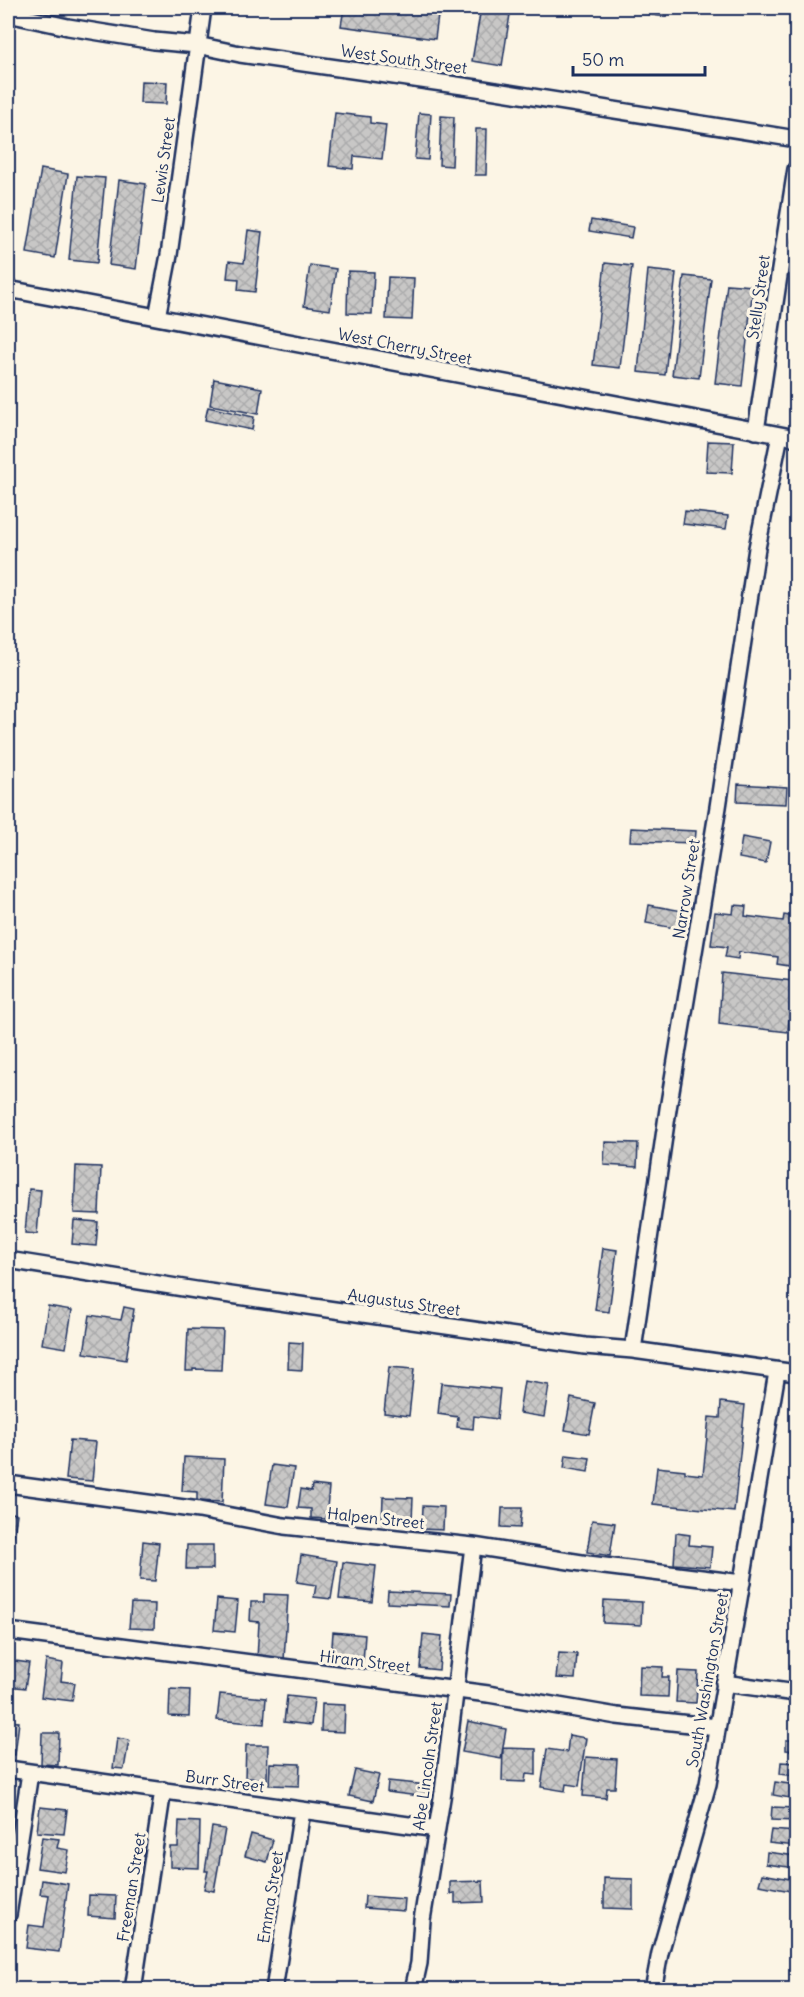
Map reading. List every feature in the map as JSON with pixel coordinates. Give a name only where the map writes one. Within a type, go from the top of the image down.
[{"type":"street","name":"Lewis Street","points":[[157,317],[169,255],[203,8]]},
{"type":"street","name":"West South Street","points":[[8,14],[68,27],[154,41],[197,45],[240,54],[477,88],[796,139]]},
{"type":"street","name":"Stelly Street","points":[[756,431],[796,169]]},
{"type":"street","name":"West Cherry Street","points":[[8,289],[796,438]]},
{"type":"street","name":"Narrow Street","points":[[633,1350],[668,1109],[718,807],[757,548],[780,435]]},
{"type":"street","name":"Augustus Street","points":[[8,1260],[585,1346],[633,1350],[796,1373]]},
{"type":"street","name":"South Washington Street","points":[[653,1989],[660,1953],[705,1795],[777,1372]]},
{"type":"street","name":"Halpen Street","points":[[8,1484],[199,1510],[285,1526],[473,1546],[588,1564],[742,1583]]},
{"type":"street","name":"Abe Lincoln Street","points":[[413,1989],[419,1963],[422,1920],[456,1691],[473,1546]]},
{"type":"street","name":"Hiram Street","points":[[8,1631],[509,1697],[617,1716],[717,1727]]},
{"type":"street","points":[[724,1683],[796,1693]]},
{"type":"street","name":"Burr Street","points":[[8,1769],[437,1829]]},
{"type":"street","points":[[8,1915],[30,1773]]},
{"type":"street","name":"Freeman Street","points":[[133,1989],[163,1790]]},
{"type":"street","name":"Emma Street","points":[[274,1989],[302,1811]]},
{"type":"building","points":[[344,8],[439,8],[435,39],[341,26]]},
{"type":"building","points":[[481,8],[511,8],[502,66],[472,61]]},
{"type":"building","points":[[640,8],[668,8],[666,17],[639,13]]},
{"type":"building","points":[[141,81],[167,82],[166,104],[140,103]]},
{"type":"building","points":[[335,113],[370,117],[370,123],[386,125],[382,159],[354,156],[353,169],[329,166]]},
{"type":"building","points":[[419,113],[431,114],[428,160],[415,159]]},
{"type":"building","points":[[441,116],[454,117],[452,166],[439,165]]},
{"type":"building","points":[[476,129],[487,129],[486,175],[475,175]]},
{"type":"building","points":[[41,169],[68,174],[55,258],[27,253]]},
{"type":"building","points":[[77,176],[105,178],[97,263],[69,260]]},
{"type":"building","points":[[119,180],[146,184],[136,269],[109,265]]},
{"type":"building","points":[[591,220],[633,227],[631,238],[589,231]]},
{"type":"building","points":[[248,230],[262,232],[255,292],[238,290],[239,279],[227,278],[229,261],[244,263]]},
{"type":"building","points":[[605,263],[632,266],[620,368],[593,365]]},
{"type":"building","points":[[310,265],[336,269],[330,310],[304,306]]},
{"type":"building","points":[[648,270],[676,273],[665,375],[638,372]]},
{"type":"building","points":[[348,271],[374,272],[372,314],[347,313]]},
{"type":"building","points":[[684,276],[711,279],[699,378],[672,375]]},
{"type":"building","points":[[388,277],[414,278],[412,320],[386,319]]},
{"type":"building","points":[[727,284],[753,286],[742,386],[715,383]]},
{"type":"building","points":[[796,363],[796,397],[790,396]]},
{"type":"building","points":[[214,379],[262,388],[258,414],[210,405]]},
{"type":"building","points":[[208,407],[254,417],[252,430],[205,420]]},
{"type":"building","points":[[708,441],[734,442],[732,473],[706,472]]},
{"type":"building","points":[[790,474],[796,475],[796,486],[789,485]]},
{"type":"building","points":[[685,511],[728,516],[726,529],[683,524]]},
{"type":"building","points":[[738,784],[787,787],[786,804],[737,802]]},
{"type":"building","points":[[631,828],[696,831],[695,843],[630,841]]},
{"type":"building","points":[[742,837],[770,842],[766,863],[739,858]]},
{"type":"building","points":[[649,905],[683,911],[680,929],[646,923]]},
{"type":"building","points":[[734,905],[746,906],[745,916],[783,921],[784,915],[796,917],[796,967],[777,964],[778,957],[739,952],[738,959],[725,957],[727,947],[711,945],[715,912],[733,914]]},
{"type":"building","points":[[722,973],[793,981],[788,1032],[719,1024]]},
{"type":"building","points":[[605,1142],[638,1143],[637,1167],[604,1165]]},
{"type":"building","points":[[76,1166],[101,1167],[99,1214],[74,1213]]},
{"type":"building","points":[[29,1189],[41,1190],[37,1234],[25,1233]]},
{"type":"building","points":[[74,1220],[98,1222],[96,1246],[72,1244]]},
{"type":"building","points":[[603,1248],[617,1250],[609,1312],[595,1310]]},
{"type":"building","points":[[48,1306],[72,1310],[66,1348],[42,1344]]},
{"type":"building","points":[[124,1307],[134,1309],[126,1360],[84,1353],[90,1315],[121,1320]]},
{"type":"building","points":[[188,1329],[223,1330],[221,1370],[186,1371]]},
{"type":"building","points":[[289,1342],[303,1343],[302,1370],[288,1369]]},
{"type":"building","points":[[389,1367],[414,1369],[409,1416],[384,1413]]},
{"type":"building","points":[[524,1381],[549,1385],[544,1417],[519,1413]]},
{"type":"building","points":[[441,1383],[500,1389],[497,1419],[474,1416],[473,1429],[457,1427],[458,1417],[438,1414]]},
{"type":"building","points":[[571,1398],[595,1403],[589,1434],[565,1430]]},
{"type":"building","points":[[721,1402],[745,1405],[734,1512],[653,1504],[657,1467],[685,1470],[685,1473],[703,1475],[709,1417],[720,1418]]},
{"type":"building","points":[[70,1440],[96,1442],[92,1481],[66,1479]]},
{"type":"building","points":[[566,1455],[590,1458],[588,1472],[564,1468]]},
{"type":"building","points":[[184,1457],[224,1459],[222,1502],[197,1501],[197,1492],[182,1491]]},
{"type":"building","points":[[272,1465],[294,1468],[288,1507],[266,1504]]},
{"type":"building","points":[[312,1485],[329,1487],[326,1519],[311,1518],[311,1509],[298,1508],[301,1489],[311,1491]]},
{"type":"building","points":[[383,1497],[413,1498],[412,1520],[397,1520],[397,1524],[382,1524]]},
{"type":"building","points":[[423,1506],[444,1507],[443,1530],[422,1529]]},
{"type":"building","points":[[502,1508],[522,1508],[520,1528],[501,1527]]},
{"type":"building","points":[[8,1512],[17,1514],[12,1549],[8,1548]]},
{"type":"building","points":[[592,1520],[615,1523],[610,1556],[587,1552]]},
{"type":"building","points":[[676,1533],[690,1535],[689,1545],[712,1547],[710,1567],[674,1564]]},
{"type":"building","points":[[143,1541],[159,1543],[155,1581],[140,1580]]},
{"type":"building","points":[[187,1545],[213,1545],[213,1569],[186,1569]]},
{"type":"building","points":[[301,1555],[337,1561],[331,1599],[314,1597],[316,1585],[297,1582]]},
{"type":"building","points":[[343,1562],[376,1566],[372,1602],[339,1599]]},
{"type":"building","points":[[388,1591],[451,1594],[450,1606],[387,1603]]},
{"type":"building","points":[[264,1594],[288,1595],[284,1660],[257,1659],[259,1622],[250,1621],[251,1602],[264,1602]]},
{"type":"building","points":[[217,1599],[238,1601],[235,1632],[214,1630]]},
{"type":"building","points":[[604,1600],[642,1602],[641,1625],[603,1623]]},
{"type":"building","points":[[131,1603],[155,1604],[154,1629],[129,1628]]},
{"type":"building","points":[[333,1632],[365,1635],[363,1662],[331,1660]]},
{"type":"building","points":[[423,1634],[442,1636],[439,1670],[420,1668]]},
{"type":"building","points":[[559,1653],[577,1654],[575,1679],[556,1678]]},
{"type":"building","points":[[8,1660],[29,1663],[25,1688],[8,1686]]},
{"type":"building","points":[[46,1660],[63,1663],[61,1681],[75,1683],[72,1701],[41,1697]]},
{"type":"building","points":[[640,1666],[663,1667],[662,1677],[669,1677],[668,1697],[639,1696]]},
{"type":"building","points":[[678,1671],[698,1672],[696,1703],[676,1702]]},
{"type":"building","points":[[170,1689],[190,1690],[189,1717],[169,1716]]},
{"type":"building","points":[[220,1694],[266,1698],[264,1724],[217,1720]]},
{"type":"building","points":[[287,1696],[314,1699],[311,1725],[284,1722]]},
{"type":"building","points":[[322,1704],[345,1705],[344,1732],[321,1731]]},
{"type":"building","points":[[8,1721],[19,1722],[15,1755],[8,1754]]},
{"type":"building","points":[[468,1721],[506,1729],[501,1759],[462,1752]]},
{"type":"building","points":[[42,1733],[59,1733],[58,1765],[41,1764]]},
{"type":"building","points":[[569,1735],[586,1738],[579,1786],[566,1784],[565,1791],[541,1787],[547,1749],[567,1752]]},
{"type":"building","points":[[117,1738],[129,1740],[124,1769],[113,1768]]},
{"type":"building","points":[[786,1740],[796,1740],[796,1751],[786,1750]]},
{"type":"building","points":[[246,1745],[268,1745],[267,1779],[245,1778]]},
{"type":"building","points":[[503,1748],[536,1749],[536,1775],[526,1774],[525,1782],[502,1781]]},
{"type":"building","points":[[586,1757],[617,1759],[615,1788],[607,1788],[606,1798],[583,1796]]},
{"type":"building","points":[[781,1762],[796,1763],[796,1776],[780,1774]]},
{"type":"building","points":[[270,1763],[300,1764],[299,1786],[269,1785]]},
{"type":"building","points":[[355,1770],[379,1775],[373,1801],[349,1796]]},
{"type":"building","points":[[388,1781],[428,1785],[427,1797],[387,1792]]},
{"type":"building","points":[[775,1782],[796,1785],[796,1799],[773,1795]]},
{"type":"building","points":[[40,1807],[67,1810],[64,1834],[37,1832]]},
{"type":"building","points":[[772,1807],[796,1808],[796,1821],[771,1820]]},
{"type":"building","points":[[179,1821],[200,1822],[199,1868],[170,1867],[170,1847],[178,1847]]},
{"type":"building","points":[[212,1827],[225,1829],[214,1891],[204,1889]]},
{"type":"building","points":[[771,1830],[796,1832],[796,1846],[769,1843]]},
{"type":"building","points":[[251,1834],[273,1840],[267,1862],[245,1856]]},
{"type":"building","points":[[42,1837],[59,1839],[57,1848],[69,1850],[65,1872],[37,1868]]},
{"type":"building","points":[[767,1852],[796,1856],[796,1868],[766,1864]]},
{"type":"building","points":[[762,1874],[796,1880],[796,1892],[759,1885]]},
{"type":"building","points":[[604,1878],[633,1879],[633,1909],[604,1908]]},
{"type":"building","points":[[42,1880],[68,1884],[59,1952],[26,1948],[29,1925],[44,1927],[49,1895],[40,1894]]},
{"type":"building","points":[[483,1881],[484,1902],[455,1903],[455,1893],[450,1894],[450,1882]]},
{"type":"building","points":[[89,1895],[116,1896],[115,1918],[88,1916]]},
{"type":"building","points":[[365,1896],[405,1899],[404,1911],[364,1908]]}]
